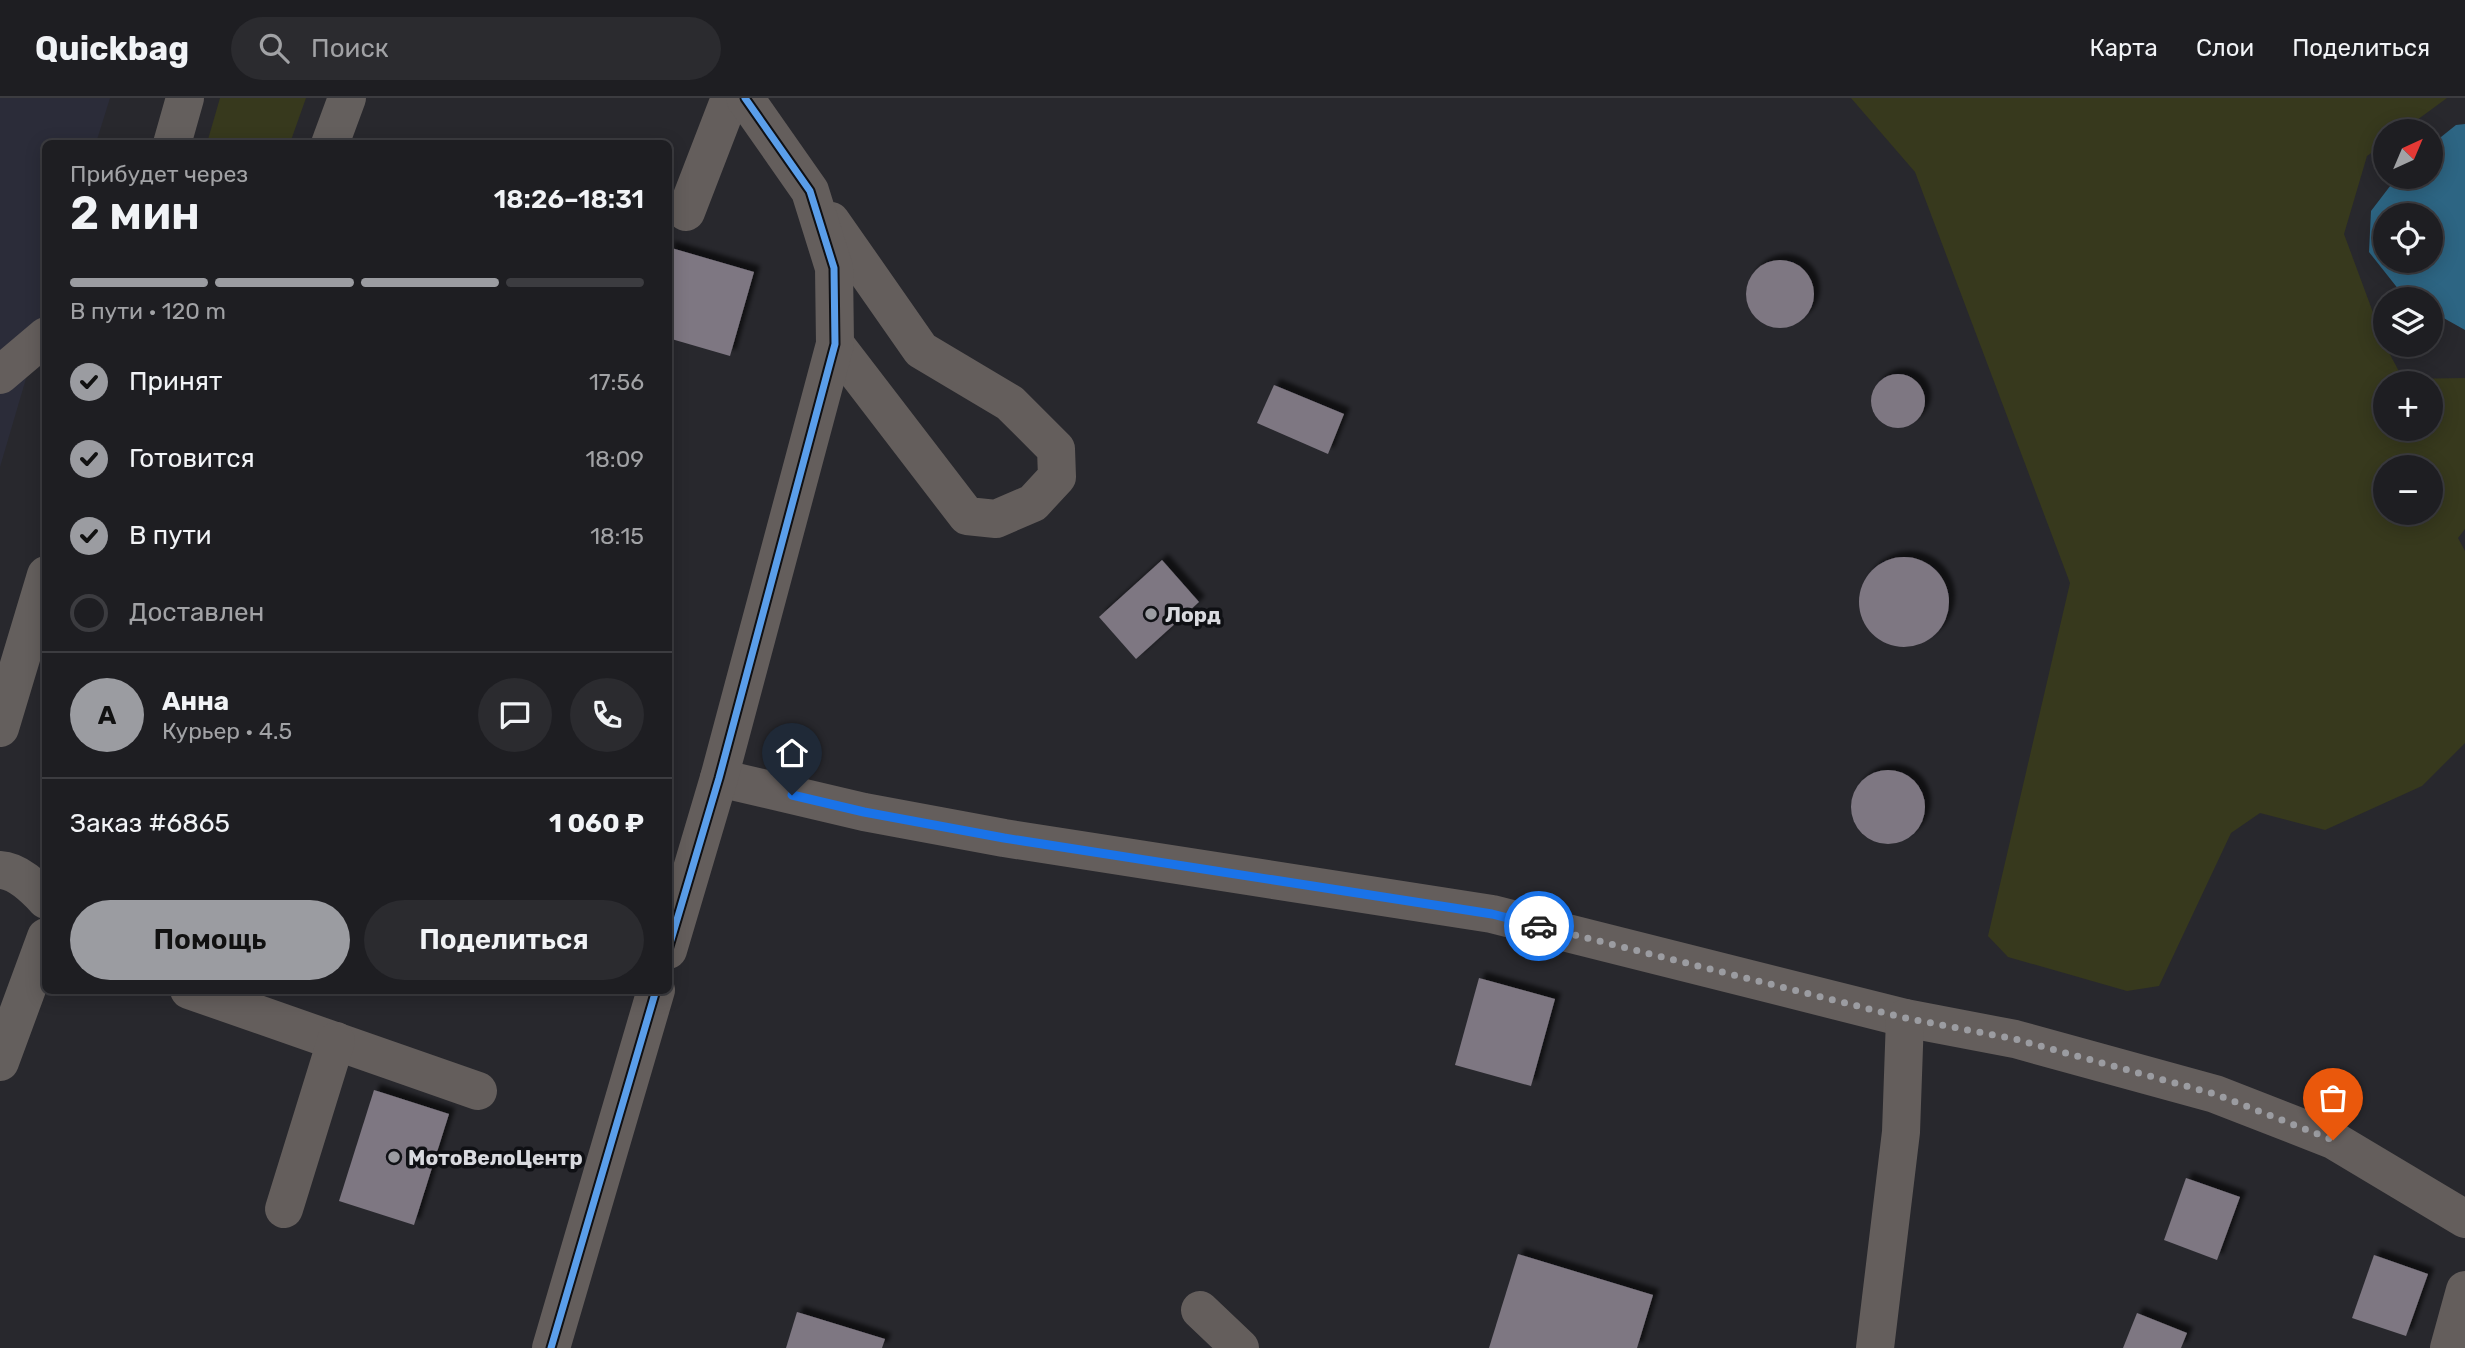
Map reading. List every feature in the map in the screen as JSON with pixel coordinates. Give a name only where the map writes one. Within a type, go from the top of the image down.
[{"type":"main road","points":[[173,140],[185,98]]},
{"type":"main road","points":[[331,140],[347,98]]},
{"type":"main road","points":[[0,728],[42,588]]},
{"type":"main road","points":[[0,870],[8,870],[33,886],[42,896]]},
{"type":"main road","points":[[0,1062],[42,947]]},
{"type":"street","points":[[685,212],[730,98]]},
{"type":"street","points":[[745,98],[921,350],[1010,403],[1056,449],[1058,477],[1033,503],[996,519],[967,516],[835,344]]},
{"type":"street","points":[[672,937],[719,778],[835,344],[834,268],[810,191]]},
{"type":"street","points":[[0,375],[42,339]]},
{"type":"street","points":[[719,778],[864,812],[1004,838],[1492,914],[1905,1018],[2015,1039],[2215,1094],[2333,1140],[2465,1219]]},
{"type":"street","points":[[201,994],[478,1091]]},
{"type":"street","points":[[551,1348],[655,994]]},
{"type":"street","points":[[1875,1348],[1901,1132],[1905,1018]]},
{"type":"street","points":[[284,1209],[336,1041]]},
{"type":"street","points":[[2449,1348],[2465,1290]]},
{"type":"street","points":[[1200,1310],[1240,1348]]},
{"type":"shaded area","points":[[0,98],[110,98],[97,140],[42,140],[42,324],[0,467]]},
{"type":"green space","points":[[220,98],[306,98],[291,140],[208,140]]},
{"type":"green space","points":[[1851,98],[2447,98],[2418,119],[2373,119],[2373,152],[2367,156],[2344,234],[2373,313],[2373,357],[2391,357],[2399,371],[2373,371],[2373,441],[2443,441],[2443,378],[2465,378],[2465,529],[2458,538],[2465,551],[2465,743],[2422,786],[2325,830],[2260,813],[2231,833],[2159,986],[2127,991],[2008,957],[1988,936],[2070,583],[1915,172]]},
{"type":"water","points":[[2465,124],[2465,330],[2443,318],[2443,287],[2397,287],[2386,273],[2443,273],[2443,203],[2377,203],[2388,189],[2443,189],[2443,135],[2456,125]]},
{"type":"water","points":[[2373,208],[2373,257],[2369,252]]},
{"type":"building","points":[[672,248],[754,272],[730,356],[672,339]]},
{"type":"building","points":[[1780,260],[1793,263],[1804,270],[1811,281],[1814,294],[1811,307],[1804,318],[1793,325],[1780,328],[1767,325],[1756,318],[1749,307],[1746,294],[1749,281],[1756,270],[1767,263]]},
{"type":"building","points":[[1898,374],[1917,382],[1925,401],[1917,420],[1898,428],[1879,420],[1871,401],[1879,382]]},
{"type":"building","points":[[1274,385],[1344,414],[1328,454],[1257,423]]},
{"type":"building","points":[[1904,557],[1921,561],[1936,570],[1945,585],[1949,602],[1945,619],[1936,634],[1921,643],[1904,647],[1887,643],[1872,634],[1863,619],[1859,602],[1863,585],[1872,570],[1887,561]]},
{"type":"building","points":[[1162,560],[1199,602],[1136,659],[1099,617]]},
{"type":"building","points":[[1888,770],[1909,776],[1919,786],[1925,807],[1919,828],[1909,838],[1888,844],[1867,838],[1857,828],[1851,807],[1857,786],[1867,776]]},
{"type":"building","points":[[1479,978],[1555,999],[1531,1086],[1455,1065]]},
{"type":"building","name":"МотоВелоЦентр","points":[[374,1090],[449,1114],[414,1225],[339,1201]]},
{"type":"building","points":[[2186,1178],[2240,1197],[2217,1260],[2164,1240]]},
{"type":"building","points":[[1518,1254],[1653,1295],[1637,1348],[1489,1348]]},
{"type":"building","points":[[2374,1255],[2428,1274],[2406,1336],[2352,1318]]},
{"type":"building","points":[[797,1312],[885,1339],[882,1348],[786,1348]]},
{"type":"building","points":[[2137,1313],[2187,1333],[2181,1348],[2123,1348]]},
{"type":"cycle path","points":[[672,937],[719,778],[835,344],[834,268],[810,191],[745,98]]},
{"type":"cycle path","points":[[551,1348],[655,994]]},
{"type":"way so far","points":[[1539,926],[1905,1018],[2015,1039],[2215,1094],[2333,1140]]},
{"type":"place","name":"Лорд","points":[[1151,614]]},
{"type":"place","name":"МотоВелоЦентр","points":[[394,1157]]},
{"type":"route","points":[[792,795],[864,812],[1004,838],[1492,914],[1539,926]]}]
